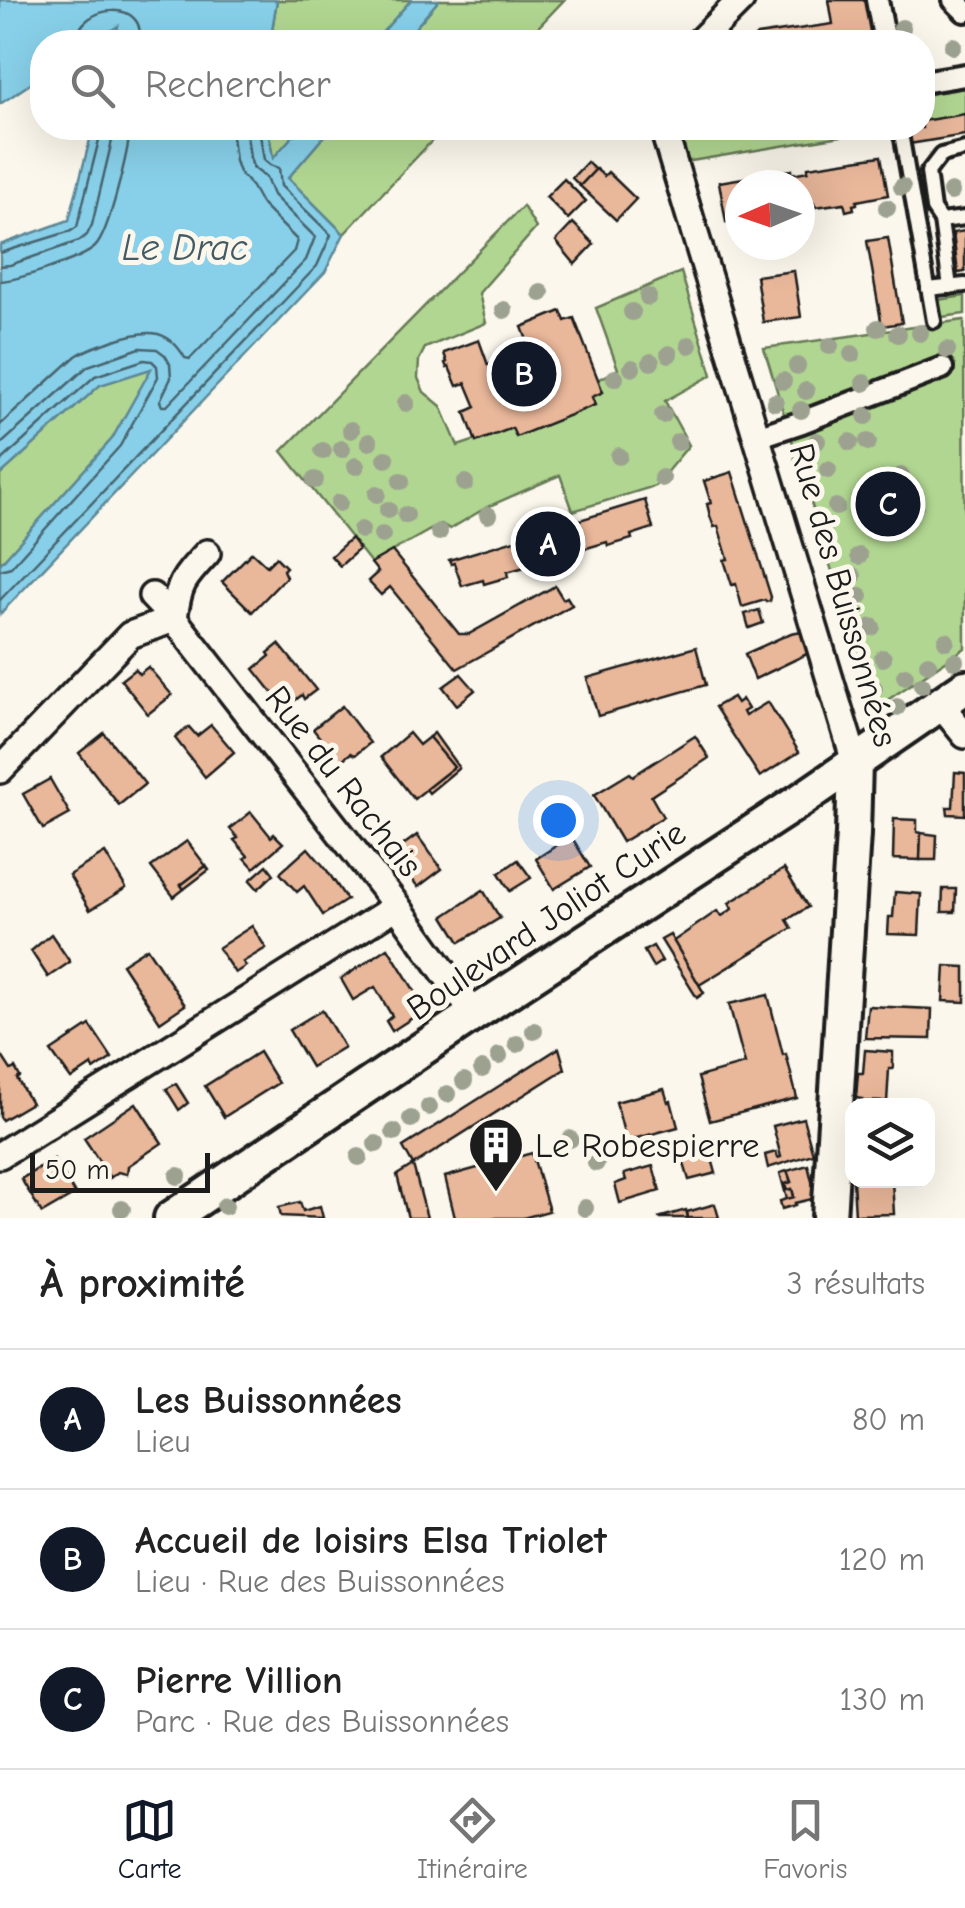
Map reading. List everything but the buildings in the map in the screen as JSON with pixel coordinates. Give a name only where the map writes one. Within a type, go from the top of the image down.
[{"type":"street","points":[[711,30],[741,0]]},
{"type":"street","points":[[877,0],[883,30]]},
{"type":"street","points":[[954,0],[965,11]]},
{"type":"street","points":[[935,80],[965,75]]},
{"type":"street","name":"Rue des Buissonnées","points":[[667,140],[855,762],[829,1218]]},
{"type":"street","points":[[756,437],[942,368]]},
{"type":"street","points":[[0,770],[130,635],[174,619],[177,592],[185,577],[207,554]]},
{"type":"street","name":"Rue du Rachais","points":[[152,596],[398,906],[474,1014]]},
{"type":"street","points":[[952,695],[965,734]]},
{"type":"street","name":"Boulevard Joliot Curie","points":[[171,1218],[952,695]]},
{"type":"street","points":[[0,1155],[398,906]]},
{"type":"lane","points":[[902,140],[934,321]]},
{"type":"lane","points":[[950,287],[941,222],[933,209],[928,172],[941,155],[965,149]]},
{"type":"lane","points":[[941,222],[965,218]]},
{"type":"lane","points":[[928,290],[965,285]]},
{"type":"green space","points":[[277,0],[411,0],[385,30],[272,30]]},
{"type":"green space","points":[[439,0],[564,0],[535,30],[413,30]]},
{"type":"green space","points":[[965,88],[965,115],[935,119],[935,93]]},
{"type":"green space","points":[[270,140],[290,140],[273,159]]},
{"type":"green space","points":[[321,140],[433,140],[344,234],[288,178]]},
{"type":"green space","points":[[678,140],[818,140],[685,162]]},
{"type":"green space","points":[[523,206],[536,228],[479,293],[486,323],[425,348],[419,360],[418,378],[424,392],[441,406],[458,446],[512,428],[517,436],[594,405],[592,397],[598,380],[618,369],[596,308],[681,272],[712,375],[665,401],[689,445],[655,486],[573,511],[560,475],[487,507],[450,529],[441,524],[371,563],[282,451]]},
{"type":"green space","points":[[965,296],[965,314],[934,318],[931,301]]},
{"type":"green space","points":[[964,320],[965,648],[874,709],[764,348]]},
{"type":"green space","points":[[152,368],[112,439],[0,564],[0,475],[100,385]]},
{"type":"water","points":[[0,0],[277,0],[272,30],[117,30],[118,26],[112,30],[30,30],[30,84],[0,104]]},
{"type":"water","points":[[411,0],[439,0],[413,30],[385,30]]},
{"type":"water","name":"Le Drac","points":[[90,140],[270,140],[273,158],[289,140],[321,140],[288,178],[344,234],[325,272],[0,614],[0,564],[112,439],[151,369],[100,385],[0,475],[0,245],[69,220]]},
{"type":"place","name":"Accueil de loisirs Elsa Triolet","points":[[524,374]]},
{"type":"place","name":"Pierre Villion","points":[[888,504]]},
{"type":"place","name":"Les Buissonnées","points":[[548,544]]},
{"type":"place","name":"Le Robespierre","points":[[496,1194]]}]
